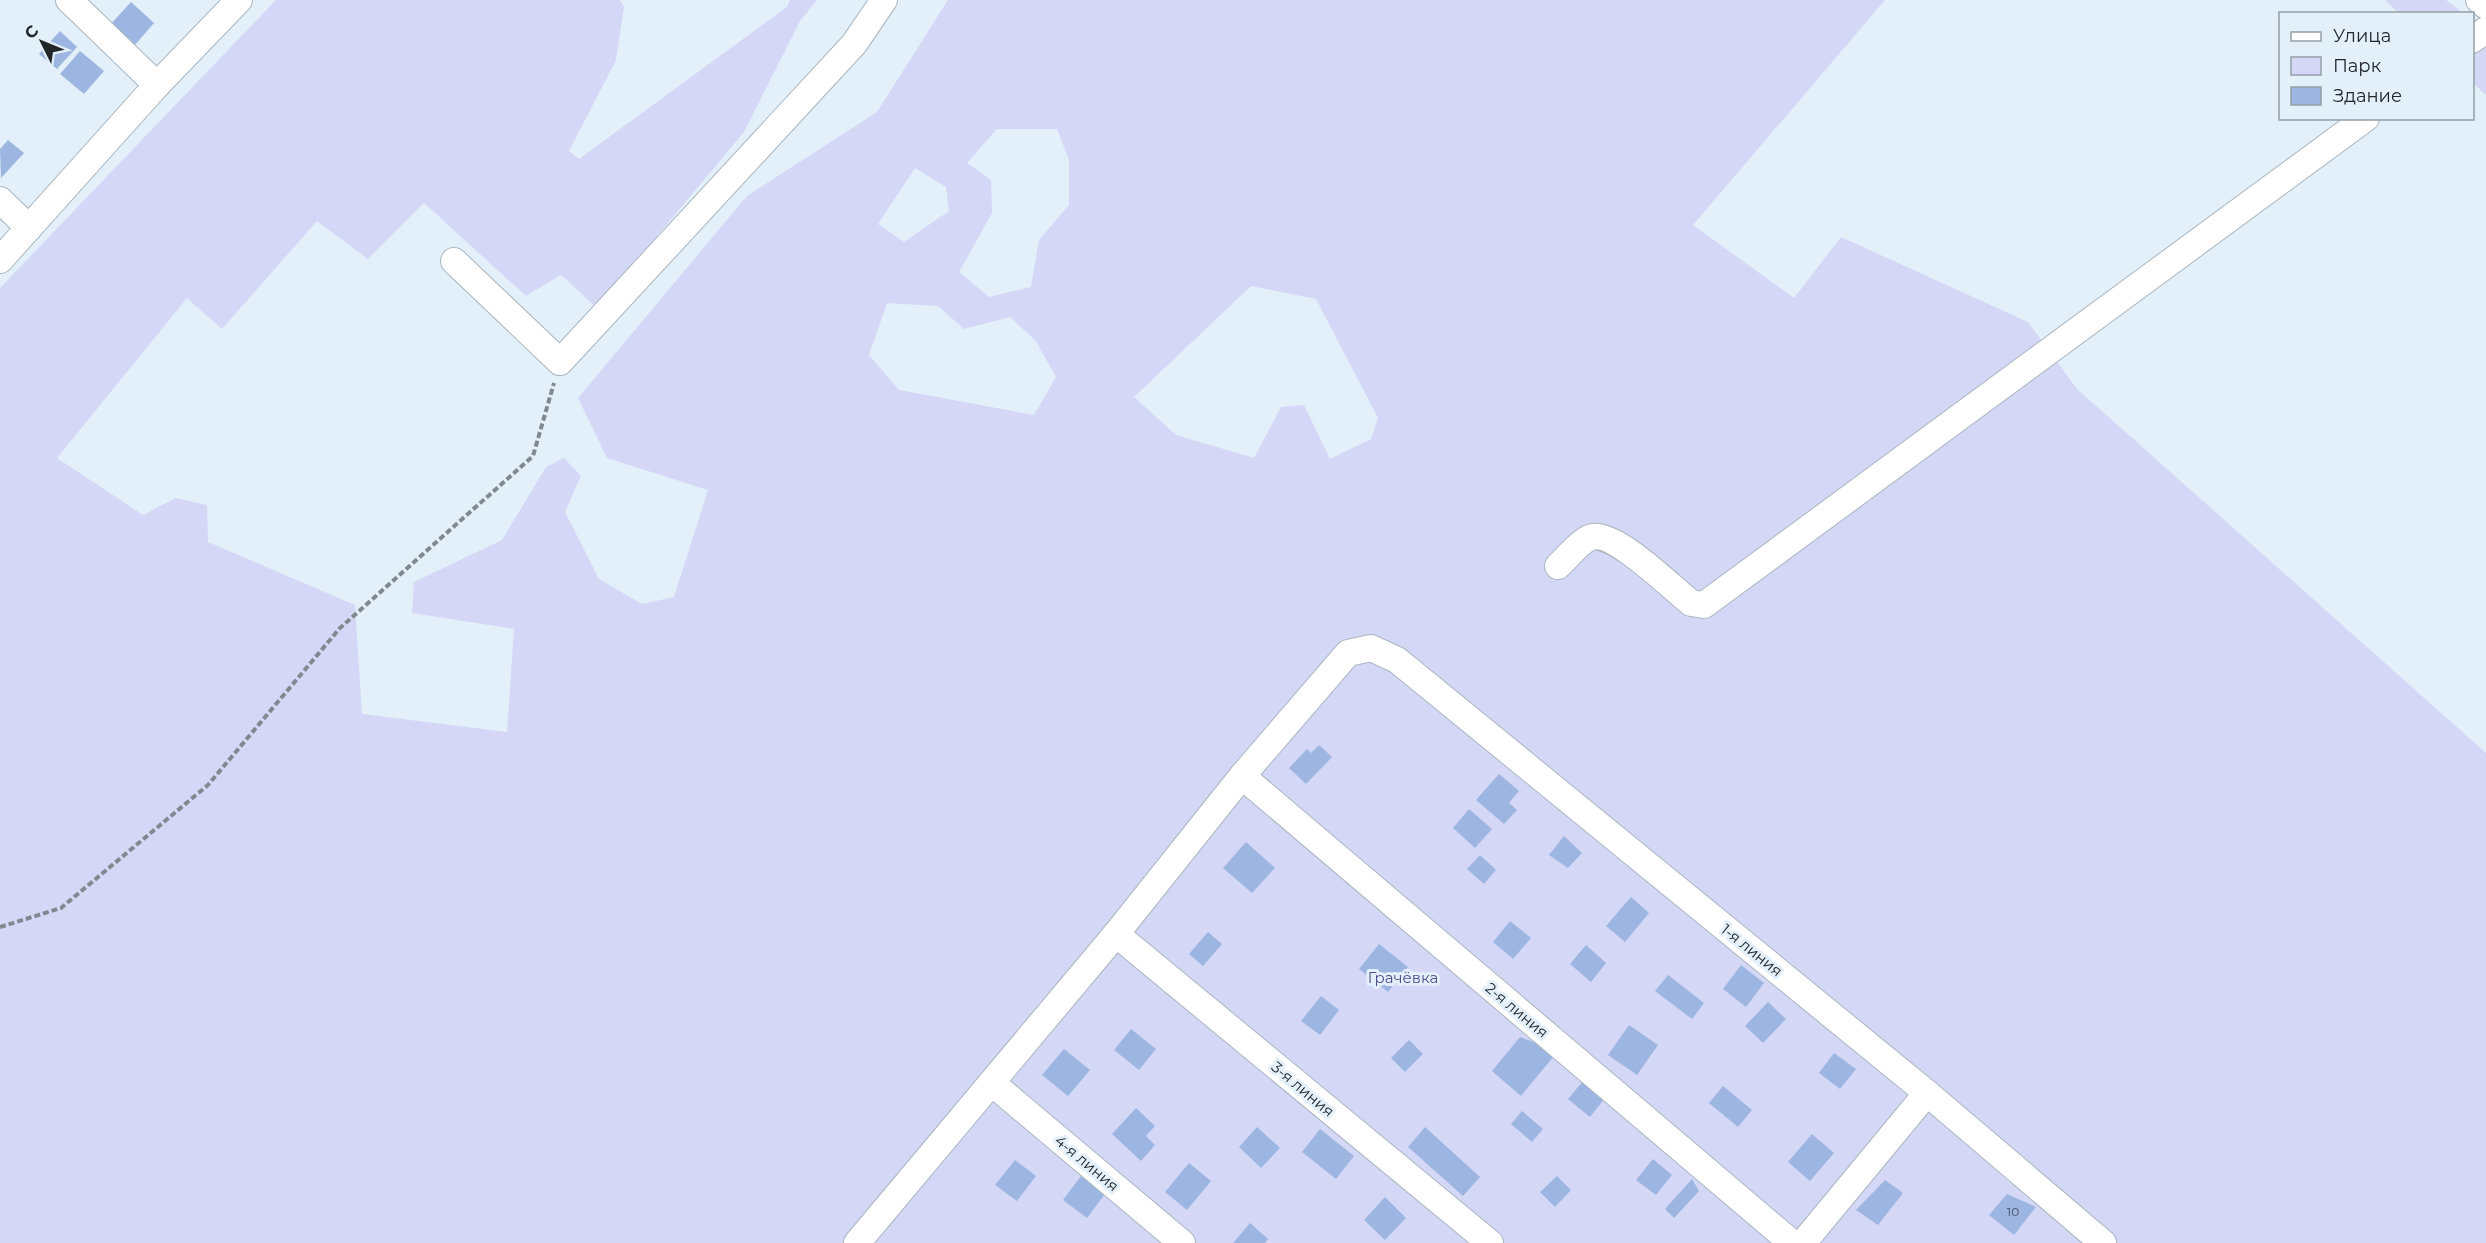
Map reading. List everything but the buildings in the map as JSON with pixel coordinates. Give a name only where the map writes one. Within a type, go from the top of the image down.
[{"type":"street","points":[[69,0],[157,84]]},
{"type":"street","points":[[0,260],[157,84],[239,0]]},
{"type":"street","points":[[454,261],[560,362],[854,44],[884,0]]},
{"type":"street","points":[[2479,0],[2486,6]]},
{"type":"street","points":[[1558,566],[1589,538],[1602,536],[1619,544],[1691,603],[1704,605],[2363,120]]},
{"type":"street","points":[[0,200],[29,228]]},
{"type":"street","name":"1-я линия","points":[[867,1240],[1242,776],[1348,653],[1371,648],[1397,660],[1927,1093],[2103,1243]]},
{"type":"street","name":"2-я линия","points":[[1242,776],[1792,1243]]},
{"type":"street","name":"3-я линия","points":[[1116,934],[1490,1243]]},
{"type":"street","name":"4-я линия","points":[[992,1083],[1182,1243]]},
{"type":"street","points":[[1803,1243],[1927,1093]]},
{"type":"path","points":[[0,927],[61,908],[208,785],[340,628],[532,456],[560,362]]},
{"type":"green space","name":"Грачёвка","points":[[276,0],[620,0],[624,7],[616,60],[569,151],[579,159],[787,7],[790,0],[817,0],[800,21],[744,132],[597,308],[561,275],[526,296],[424,203],[368,259],[317,221],[222,329],[187,298],[57,458],[143,515],[176,498],[207,505],[208,542],[355,605],[362,714],[507,732],[514,629],[412,613],[414,582],[502,540],[546,467],[564,458],[581,476],[565,512],[599,579],[642,604],[674,597],[708,490],[607,458],[578,398],[747,196],[877,112],[948,0],[1885,0],[1693,225],[1794,298],[1841,237],[2028,322],[2077,389],[2486,753],[2486,1243],[0,1243],[0,288]],"holes":[[[997,129],[1057,129],[1069,160],[1069,205],[1039,240],[1031,287],[989,297],[959,272],[992,213],[991,180],[967,163]],[[915,168],[946,187],[949,211],[904,242],[878,224]],[[1251,286],[1316,299],[1378,418],[1371,439],[1330,459],[1304,405],[1281,407],[1254,458],[1176,435],[1134,397]],[[887,303],[938,306],[964,329],[1010,317],[1036,341],[1056,377],[1034,415],[899,390],[869,355]]]},
{"type":"green space","points":[[2385,0],[2446,0],[2462,12],[2398,12]]},
{"type":"green space","points":[[2474,24],[2486,33],[2486,95],[2474,84]]}]
